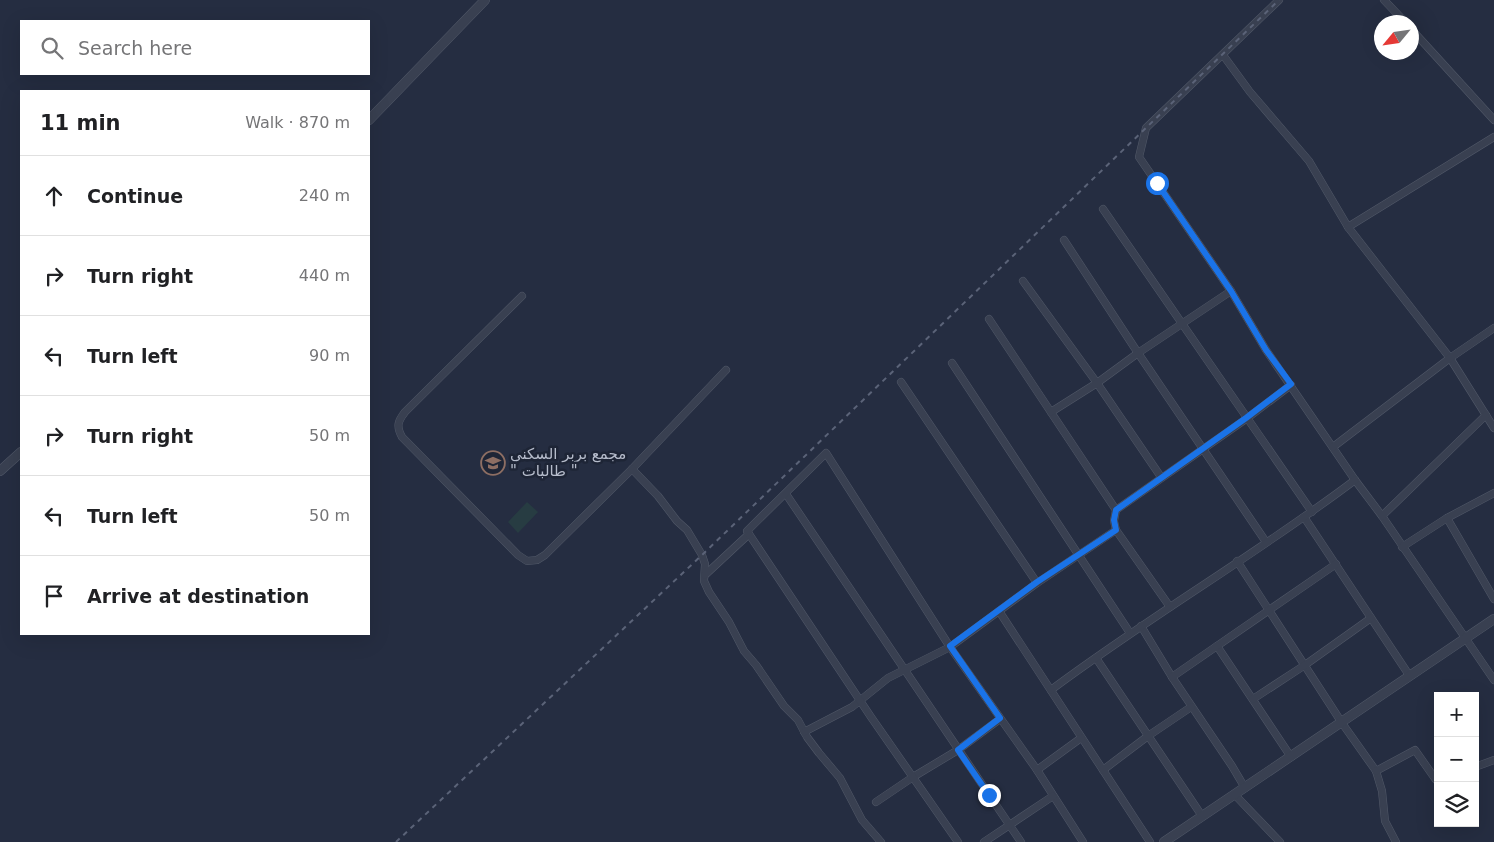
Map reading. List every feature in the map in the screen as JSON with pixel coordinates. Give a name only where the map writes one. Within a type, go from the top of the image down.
[{"type":"street","points":[[370,119],[485,0]]},
{"type":"street","points":[[1279,0],[1146,128],[1139,157],[1231,291],[1266,350],[1494,680]]},
{"type":"street","points":[[1384,0],[1398,15]]},
{"type":"street","points":[[1419,38],[1494,120]]},
{"type":"street","points":[[1222,54],[1250,92],[1309,161],[1348,227],[1450,358],[1494,427]]},
{"type":"street","points":[[1348,227],[1494,137]]},
{"type":"street","points":[[1103,209],[1312,512]]},
{"type":"street","points":[[1064,240],[1266,542]]},
{"type":"street","points":[[1022,281],[1097,383],[1161,477]]},
{"type":"street","points":[[1051,412],[1097,383],[1138,352],[1231,291]]},
{"type":"street","points":[[522,296],[405,412],[398,421],[398,430],[402,437],[469,506],[518,555],[527,561],[537,560],[545,555],[632,469],[726,370]]},
{"type":"street","points":[[989,319],[1116,510]]},
{"type":"street","points":[[1333,447],[1450,358],[1494,328]]},
{"type":"street","points":[[952,363],[1130,633]]},
{"type":"street","points":[[901,382],[1037,582]]},
{"type":"street","points":[[1170,607],[1116,530],[1114,520],[1116,510],[1291,384]]},
{"type":"street","points":[[1382,516],[1486,415]]},
{"type":"street","points":[[0,471],[20,453]]},
{"type":"street","points":[[705,575],[748,534],[747,531],[826,453],[950,646],[1037,770],[1083,842]]},
{"type":"street","points":[[632,469],[687,530],[702,555],[705,564],[704,581],[709,592],[729,622],[744,651],[840,778],[862,820],[881,842]]},
{"type":"street","points":[[1051,690],[1130,633],[1312,512],[1355,480]]},
{"type":"street","points":[[1402,547],[1447,518],[1494,493]]},
{"type":"street","points":[[786,494],[1021,842]]},
{"type":"street","points":[[1304,517],[1409,676]]},
{"type":"street","points":[[1447,518],[1494,599]]},
{"type":"street","points":[[804,732],[852,707],[888,678],[950,646],[1037,582],[1116,530]]},
{"type":"street","points":[[748,534],[860,701],[958,842]]},
{"type":"street","points":[[1238,561],[1376,772],[1382,791],[1385,821],[1396,842]]},
{"type":"street","points":[[1172,677],[1336,564]]},
{"type":"street","points":[[999,611],[1150,842]]},
{"type":"street","points":[[1253,699],[1371,618]]},
{"type":"street","points":[[1164,842],[1494,619]]},
{"type":"street","points":[[1141,626],[1191,707],[1245,788]]},
{"type":"street","points":[[1217,646],[1291,757]]},
{"type":"street","points":[[1096,658],[1202,816]]},
{"type":"street","points":[[1103,770],[1191,707]]},
{"type":"street","points":[[876,802],[958,750],[1000,718]]},
{"type":"street","points":[[1037,770],[1081,738]]},
{"type":"street","points":[[1376,772],[1414,750],[1434,777]]},
{"type":"street","points":[[1479,766],[1494,760]]},
{"type":"street","points":[[1235,795],[1280,842]]},
{"type":"street","points":[[984,842],[1052,796]]},
{"type":"green space","points":[[527,502],[538,512],[518,533],[508,522]]},
{"type":"railway","points":[[396,842],[702,555],[1279,0]]},
{"type":"place","name":"مجمع بربر السكني \" طالبات \"","points":[[493,463]]},
{"type":"route","points":[[989,795],[958,750],[1000,718],[950,646],[1037,582],[1116,530],[1114,520],[1116,510],[1291,384],[1266,350],[1231,291],[1157,183]]}]
